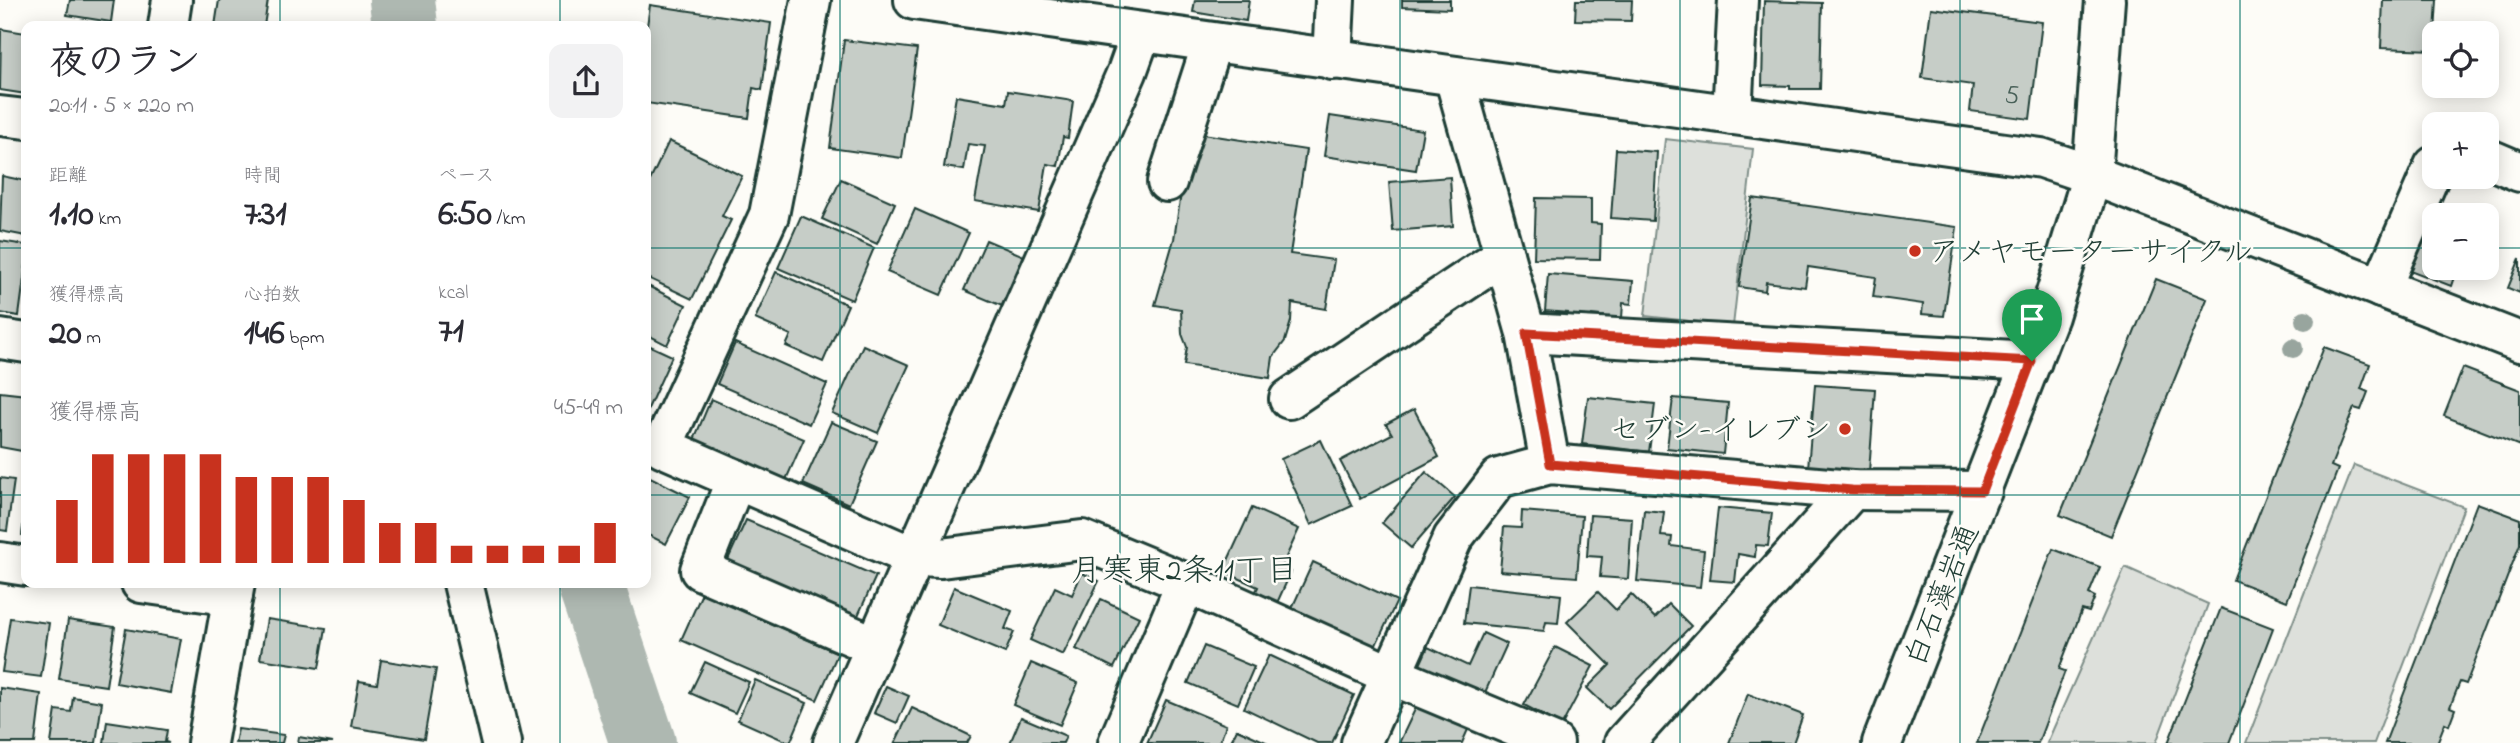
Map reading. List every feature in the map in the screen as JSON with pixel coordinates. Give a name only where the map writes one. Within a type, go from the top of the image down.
[{"type":"street","points":[[169,21],[172,0]]},
{"type":"street","points":[[811,0],[769,215],[662,447],[914,556],[941,558],[1082,540],[1554,743]]},
{"type":"street","points":[[914,0],[2041,158],[2520,342]]},
{"type":"street","points":[[1332,60],[1335,0]]},
{"type":"street","points":[[1732,115],[1738,0]]},
{"type":"street","name":"白石藻岩通","points":[[1882,743],[2049,316],[2092,176],[2105,0]]},
{"type":"street","points":[[833,743],[1127,72],[1141,33]]},
{"type":"street","points":[[1167,182],[1212,43]]},
{"type":"street","points":[[1454,76],[1526,333],[1550,464]]},
{"type":"street","points":[[0,116],[21,118]]},
{"type":"street","points":[[2499,163],[2520,172]]},
{"type":"street","points":[[2381,288],[2424,189]]},
{"type":"street","points":[[1289,398],[1504,255]]},
{"type":"street","points":[[1526,333],[2032,361]]},
{"type":"street","points":[[0,339],[21,342]]},
{"type":"street","points":[[1361,743],[1453,538],[1499,478],[1550,464],[1852,490],[1982,491]]},
{"type":"street","points":[[736,479],[700,570],[875,646]]},
{"type":"street","points":[[1624,743],[1852,490]]},
{"type":"street","points":[[0,562],[21,565]]},
{"type":"street","points":[[1118,743],[1186,583]]},
{"type":"street","points":[[207,588],[234,590],[207,743]]},
{"type":"street","points":[[464,588],[501,743]]},
{"type":"shaded area","points":[[1665,139],[1753,149],[1733,326],[1645,316]]},
{"type":"shaded area","points":[[2354,465],[2464,507],[2374,743],[2246,743]]},
{"type":"shaded area","points":[[2125,567],[2208,604],[2156,743],[2047,743]]},
{"type":"building","points":[[70,0],[114,0],[111,21],[67,15]]},
{"type":"building","points":[[219,0],[268,0],[265,21],[216,21]]},
{"type":"building","points":[[1195,0],[1249,0],[1246,21],[1193,12]]},
{"type":"building","points":[[1402,0],[1450,0],[1450,9],[1402,7]]},
{"type":"building","points":[[1576,0],[1632,0],[1631,21],[1575,20]]},
{"type":"building","points":[[2383,0],[2437,0],[2436,21],[2422,21],[2422,50],[2381,48]]},
{"type":"building","points":[[1764,1],[1822,3],[1820,89],[1762,85]]},
{"type":"building","points":[[650,5],[771,23],[762,90],[753,88],[749,118],[651,104],[651,21],[648,21]]},
{"type":"building","points":[[1931,8],[2042,22],[2030,119],[1970,111],[1973,85],[1922,78]]},
{"type":"building","points":[[1,29],[21,32],[21,93],[0,90]]},
{"type":"building","points":[[844,40],[917,49],[902,158],[830,148]]},
{"type":"building","points":[[1008,91],[1073,101],[1068,138],[1063,137],[1058,166],[1047,164],[1039,212],[975,201],[985,146],[968,144],[964,170],[944,167],[956,96],[1006,104]]},
{"type":"building","points":[[1330,116],[1423,130],[1416,170],[1324,156]]},
{"type":"building","points":[[1203,134],[1306,150],[1290,254],[1334,260],[1326,309],[1292,303],[1291,321],[1285,341],[1273,357],[1270,378],[1184,365],[1187,347],[1182,334],[1181,309],[1155,305],[1174,239],[1188,148]]},
{"type":"building","points":[[669,141],[742,176],[722,216],[731,220],[692,299],[651,279],[651,179]]},
{"type":"building","points":[[1616,149],[1657,152],[1653,221],[1611,218]]},
{"type":"building","points":[[2,176],[21,180],[21,235],[0,231]]},
{"type":"building","points":[[1450,177],[1453,226],[1393,231],[1389,182]]},
{"type":"building","points":[[841,179],[895,203],[877,244],[822,219]]},
{"type":"building","points":[[1536,198],[1591,199],[1591,223],[1601,224],[1600,259],[1534,258]]},
{"type":"building","points":[[1752,198],[1957,227],[1944,316],[1922,314],[1923,304],[1873,297],[1876,277],[1808,267],[1805,287],[1766,282],[1765,291],[1739,287]]},
{"type":"building","points":[[915,209],[969,233],[941,295],[887,272]]},
{"type":"building","points":[[801,216],[874,248],[852,300],[778,268]]},
{"type":"building","points":[[2422,216],[2422,275],[2402,267]]},
{"type":"building","points":[[986,240],[1024,256],[1002,306],[964,290]]},
{"type":"building","points":[[0,241],[21,244],[21,301],[19,316],[0,313]]},
{"type":"building","points":[[2520,258],[2520,293],[2508,288]]},
{"type":"building","points":[[776,272],[848,305],[823,362],[786,346],[791,335],[755,319]]},
{"type":"building","points":[[1548,274],[1633,281],[1631,304],[1623,303],[1622,318],[1592,315],[1592,323],[1567,321],[1568,313],[1545,311]]},
{"type":"building","points":[[2156,279],[2207,299],[2111,536],[2060,515]]},
{"type":"building","points":[[2436,280],[2453,280],[2451,286]]},
{"type":"building","points":[[651,288],[686,305],[667,345],[651,337]]},
{"type":"building","points":[[735,343],[827,384],[809,424],[717,384]]},
{"type":"building","points":[[863,345],[909,365],[878,433],[832,413]]},
{"type":"building","points":[[651,346],[672,356],[651,402]]},
{"type":"building","points":[[2324,347],[2370,364],[2361,389],[2368,392],[2361,410],[2354,408],[2331,466],[2338,469],[2287,601],[2233,580]]},
{"type":"building","points":[[2463,368],[2520,390],[2520,446],[2444,416]]},
{"type":"building","points":[[1815,385],[1875,389],[1869,472],[1808,468]]},
{"type":"building","points":[[0,392],[21,394],[21,451],[0,447]]},
{"type":"building","points":[[1588,397],[1655,404],[1649,452],[1582,444]]},
{"type":"building","points":[[1673,398],[1728,403],[1723,454],[1667,448]]},
{"type":"building","points":[[711,399],[804,439],[785,482],[693,442]]},
{"type":"building","points":[[1414,409],[1439,457],[1360,499],[1340,461],[1392,434],[1386,424]]},
{"type":"building","points":[[831,422],[877,441],[849,504],[803,484]]},
{"type":"building","points":[[1321,440],[1352,506],[1311,525],[1281,459]]},
{"type":"building","points":[[1426,472],[1455,497],[1411,548],[1382,523]]},
{"type":"building","points":[[0,478],[14,480],[7,531],[0,530]]},
{"type":"building","points":[[651,478],[690,497],[666,544],[651,536]]},
{"type":"building","points":[[2477,503],[2520,519],[2520,544],[2466,684],[2460,682],[2450,707],[2455,709],[2449,725],[2445,723],[2437,743],[2385,743]]},
{"type":"building","points":[[1252,508],[1299,529],[1281,568],[1291,572],[1277,603],[1255,593],[1258,587],[1223,571]]},
{"type":"building","points":[[1718,508],[1772,513],[1768,546],[1756,545],[1755,557],[1738,554],[1735,582],[1710,580]]},
{"type":"building","points":[[1644,510],[1664,512],[1661,536],[1672,537],[1671,546],[1704,550],[1700,587],[1637,581]]},
{"type":"building","points":[[1522,511],[1582,516],[1577,577],[1500,571],[1504,527],[1521,528]]},
{"type":"building","points":[[1590,515],[1632,518],[1628,579],[1600,577],[1602,557],[1587,556]]},
{"type":"building","points":[[746,520],[876,576],[856,620],[726,564]]},
{"type":"building","points":[[2053,549],[2100,567],[2089,594],[2095,597],[2089,612],[2082,610],[2059,669],[2065,671],[2038,743],[1977,743]]},
{"type":"building","points":[[1313,562],[1397,601],[1375,647],[1292,608]]},
{"type":"building","points":[[1082,573],[1099,581],[1063,655],[1030,640],[1055,587],[1072,595]]},
{"type":"building","points":[[1469,585],[1561,595],[1558,623],[1546,622],[1544,631],[1464,623]]},
{"type":"building","points":[[954,587],[1012,611],[1005,629],[1014,632],[1005,653],[938,625]]},
{"type":"building","points":[[1598,592],[1616,610],[1631,594],[1655,618],[1669,604],[1691,626],[1609,709],[1587,688],[1610,665],[1567,622]]},
{"type":"building","points":[[702,593],[838,653],[817,700],[681,640]]},
{"type":"building","points":[[1101,599],[1139,617],[1114,668],[1076,649]]},
{"type":"building","points":[[2221,608],[2273,628],[2229,743],[2168,743]]},
{"type":"building","points":[[10,618],[49,623],[41,677],[2,672]]},
{"type":"building","points":[[267,619],[326,628],[319,668],[260,659]]},
{"type":"building","points":[[68,620],[115,627],[106,686],[59,679]]},
{"type":"building","points":[[126,629],[181,639],[171,693],[116,683]]},
{"type":"building","points":[[1483,633],[1507,644],[1483,697],[1419,667],[1428,647],[1468,666]]},
{"type":"building","points":[[1204,646],[1254,667],[1238,704],[1188,683]]},
{"type":"building","points":[[1555,647],[1593,666],[1562,725],[1524,705]]},
{"type":"building","points":[[1269,655],[1354,695],[1332,743],[1317,743],[1244,708]]},
{"type":"building","points":[[381,660],[436,669],[424,739],[351,727],[359,681],[377,684]]},
{"type":"building","points":[[705,662],[749,682],[735,713],[690,693]]},
{"type":"building","points":[[1031,663],[1078,683],[1060,725],[1013,705]]},
{"type":"building","points":[[755,680],[807,703],[790,743],[738,720]]},
{"type":"building","points":[[886,686],[909,696],[897,723],[874,713]]},
{"type":"building","points":[[0,688],[41,694],[35,743],[0,743]]},
{"type":"building","points":[[1748,694],[1803,715],[1793,743],[1729,743]]},
{"type":"building","points":[[73,697],[102,702],[96,743],[51,743],[56,710],[71,712]]},
{"type":"building","points":[[1166,700],[1226,725],[1219,743],[1147,743]]},
{"type":"building","points":[[1419,701],[1470,725],[1462,743],[1399,743]]},
{"type":"building","points":[[912,708],[971,736],[967,743],[895,743]]},
{"type":"building","points":[[1021,717],[1066,736],[1063,743],[1010,743]]},
{"type":"building","points":[[107,721],[167,730],[165,742],[169,743],[104,743]]},
{"type":"building","points":[[238,729],[284,735],[282,743],[235,743]]},
{"type":"building","points":[[1237,729],[1268,743],[1230,743]]},
{"type":"building","points":[[299,737],[333,743],[298,743]]},
{"type":"waterway","points":[[402,0],[404,21]]},
{"type":"waterway","points":[[592,588],[643,743]]},
{"type":"place","name":"アメヤモーターサイクル","points":[[1915,251]]},
{"type":"place","name":"セブン-イレブン","points":[[1845,429]]},
{"type":"district","name":"月寒東2条11丁目","points":[[1184,569]]},
{"type":"route","points":[[1526,333],[2032,361],[1982,491],[1852,490],[1550,464],[1526,333]]}]
